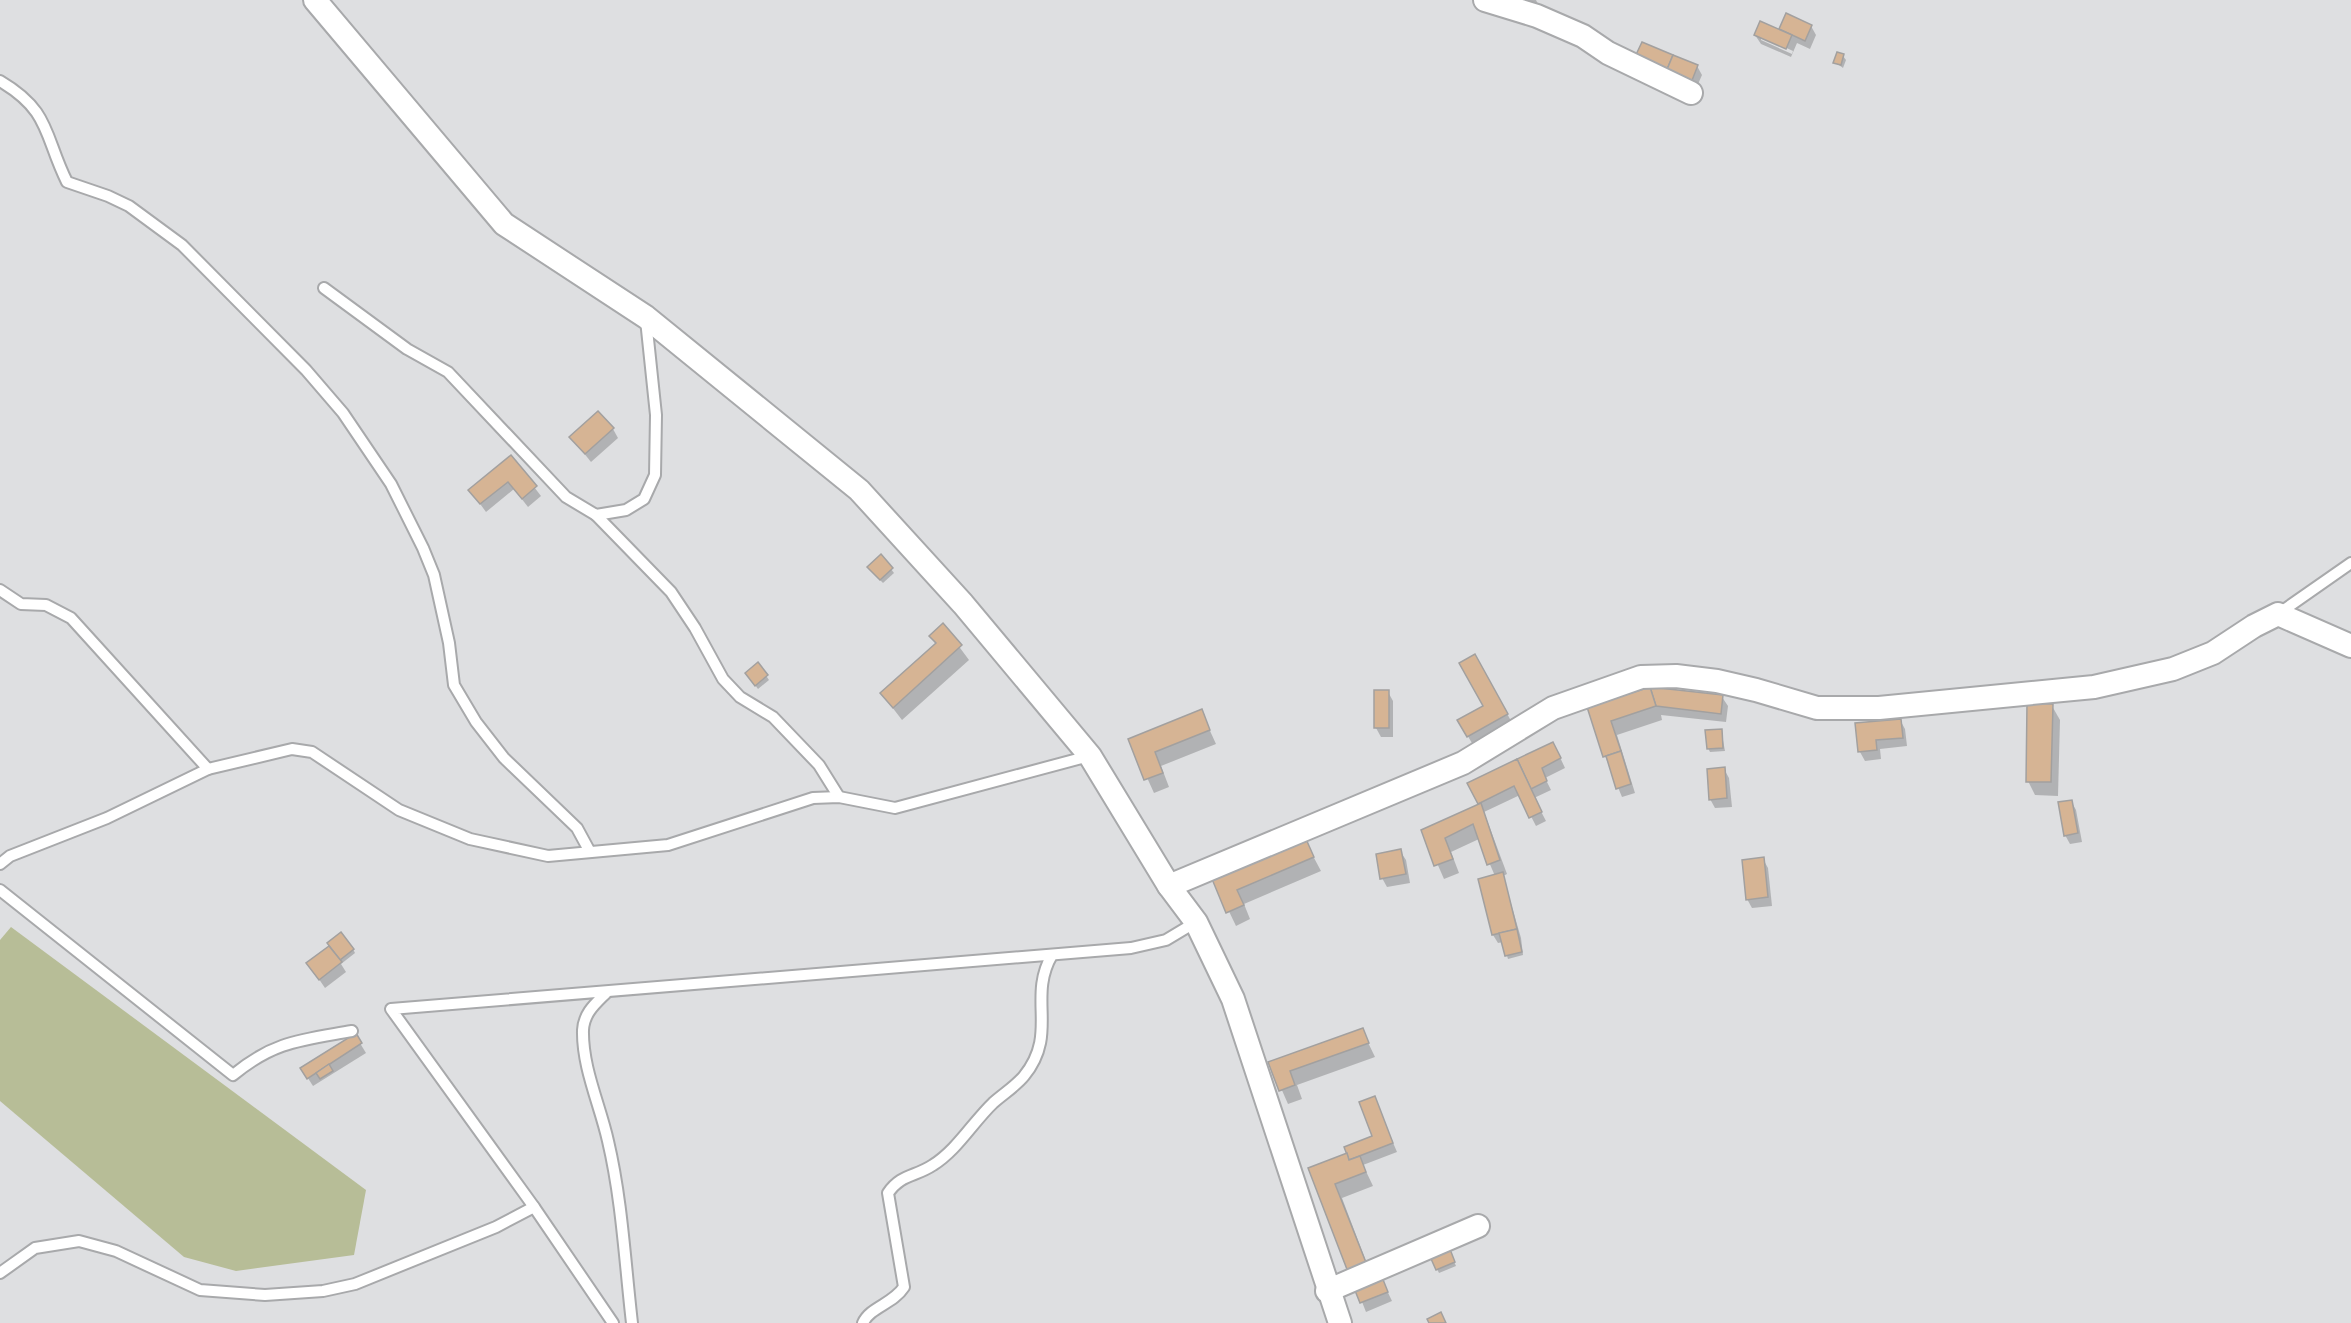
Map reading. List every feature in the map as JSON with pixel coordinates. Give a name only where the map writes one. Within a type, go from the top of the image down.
[{"type":"street","points":[[315,0],[504,224],[646,317],[859,490],[963,604],[1090,756],[1169,886],[1196,922],[1233,999],[1327,1291],[1340,1323]]},
{"type":"street","points":[[1485,0],[1537,16],[1583,36],[1608,53],[1691,93]]},
{"type":"street","points":[[1169,886],[1463,763],[1553,708],[1641,677],[1676,676],[1717,681],[1817,708],[1879,708],[2094,687],[2173,669],[2213,653],[2254,626],[2278,614],[2351,646]]},
{"type":"street","points":[[1327,1291],[1478,1226]]},
{"type":"lane","points":[[0,81],[35,108],[49,133],[67,182],[129,206],[182,245],[306,370],[343,413],[391,484],[430,566],[449,643],[454,685],[476,722],[504,758],[577,828],[590,852]]},
{"type":"lane","points":[[324,288],[407,349],[448,372],[566,497],[596,515],[671,592],[695,628],[723,679],[740,697],[772,717],[812,757],[839,797]]},
{"type":"lane","points":[[596,515],[626,510],[644,499],[655,475],[656,415],[646,317]]},
{"type":"lane","points":[[2278,614],[2351,563]]},
{"type":"lane","points":[[0,590],[21,604],[46,605],[71,618],[208,770]]},
{"type":"lane","points":[[0,864],[10,856],[107,818],[208,770],[292,749],[312,752],[399,810],[470,839],[548,856],[668,845],[813,798],[839,797],[895,808],[1090,756]]},
{"type":"lane","points":[[0,890],[233,1075],[254,1058],[284,1043],[352,1031]]},
{"type":"lane","points":[[613,1323],[534,1207],[391,1009],[1131,948],[1166,940],[1196,922]]},
{"type":"lane","points":[[863,1323],[867,1315],[897,1298],[904,1287],[888,1193],[896,1182],[933,1166],[993,1103],[1024,1077],[1039,1053],[1044,1033],[1041,979],[1052,955]]},
{"type":"lane","points":[[606,993],[589,1009],[583,1027],[584,1051],[612,1161],[632,1323]]},
{"type":"lane","points":[[0,1273],[35,1248],[79,1241],[116,1251],[200,1290],[265,1295],[323,1291],[355,1284],[496,1227],[534,1207]]},
{"type":"green space","points":[[11,927],[366,1190],[354,1255],[236,1271],[184,1257],[0,1101],[0,940]]},
{"type":"building","points":[[1786,13],[1812,25],[1805,41],[1779,29]]},
{"type":"building","points":[[1760,21],[1792,35],[1786,49],[1754,35]]},
{"type":"building","points":[[1642,42],[1673,55],[1665,74],[1633,61]]},
{"type":"building","points":[[1837,52],[1844,54],[1841,65],[1833,63]]},
{"type":"building","points":[[1673,55],[1698,65],[1691,83],[1666,72]]},
{"type":"building","points":[[598,411],[614,428],[585,454],[569,437]]},
{"type":"building","points":[[511,455],[537,486],[522,499],[508,482],[480,504],[468,490]]},
{"type":"building","points":[[881,554],[893,568],[880,580],[867,567]]},
{"type":"building","points":[[943,623],[962,645],[893,708],[880,693],[936,643],[929,636]]},
{"type":"building","points":[[1475,654],[1508,714],[1467,737],[1457,720],[1483,706],[1459,663]]},
{"type":"building","points":[[758,662],[768,675],[755,686],[745,673]]},
{"type":"building","points":[[1650,687],[1723,695],[1721,714],[1656,706]]},
{"type":"building","points":[[1650,687],[1656,706],[1611,721],[1621,751],[1603,757],[1587,707]]},
{"type":"building","points":[[1374,690],[1389,690],[1389,728],[1374,728]]},
{"type":"building","points":[[2027,703],[2053,704],[2051,782],[2026,782]]},
{"type":"building","points":[[1202,709],[1210,730],[1155,752],[1163,773],[1144,780],[1128,739]]},
{"type":"building","points":[[1901,719],[1903,738],[1876,740],[1877,750],[1858,752],[1855,723]]},
{"type":"building","points":[[1722,729],[1723,748],[1707,749],[1705,730]]},
{"type":"building","points":[[1553,742],[1561,758],[1542,768],[1547,781],[1531,789],[1517,759]]},
{"type":"building","points":[[1621,751],[1631,784],[1616,789],[1606,756]]},
{"type":"building","points":[[1517,759],[1542,812],[1529,818],[1514,786],[1478,804],[1467,783]]},
{"type":"building","points":[[1725,767],[1727,798],[1709,800],[1707,769]]},
{"type":"building","points":[[2072,800],[2078,833],[2064,836],[2058,802]]},
{"type":"building","points":[[1481,803],[1500,860],[1487,865],[1473,824],[1445,838],[1453,859],[1434,866],[1421,830]]},
{"type":"building","points":[[1306,839],[1314,857],[1237,890],[1244,905],[1226,913],[1212,879]]},
{"type":"building","points":[[1401,849],[1406,874],[1380,879],[1376,854]]},
{"type":"building","points":[[1764,857],[1768,897],[1746,900],[1742,860]]},
{"type":"building","points":[[1503,872],[1517,929],[1492,935],[1478,879]]},
{"type":"building","points":[[1517,929],[1522,952],[1505,956],[1499,933]]},
{"type":"building","points":[[341,932],[354,949],[340,960],[327,943]]},
{"type":"building","points":[[329,946],[342,962],[319,980],[306,963]]},
{"type":"building","points":[[1363,1028],[1369,1043],[1290,1071],[1295,1085],[1279,1091],[1268,1062]]},
{"type":"building","points":[[356,1033],[362,1043],[307,1079],[300,1068]]},
{"type":"building","points":[[329,1064],[333,1071],[320,1079],[316,1073]]},
{"type":"building","points":[[1375,1096],[1393,1143],[1349,1160],[1344,1147],[1372,1136],[1359,1102]]},
{"type":"building","points":[[1347,1153],[1349,1160],[1360,1156],[1366,1172],[1335,1184],[1367,1265],[1348,1272],[1308,1168]]},
{"type":"building","points":[[1448,1244],[1455,1262],[1436,1270],[1428,1252]]},
{"type":"building","points":[[1380,1272],[1388,1292],[1360,1303],[1352,1283]]},
{"type":"building","points":[[1441,1312],[1446,1323],[1429,1323],[1427,1319]]}]
